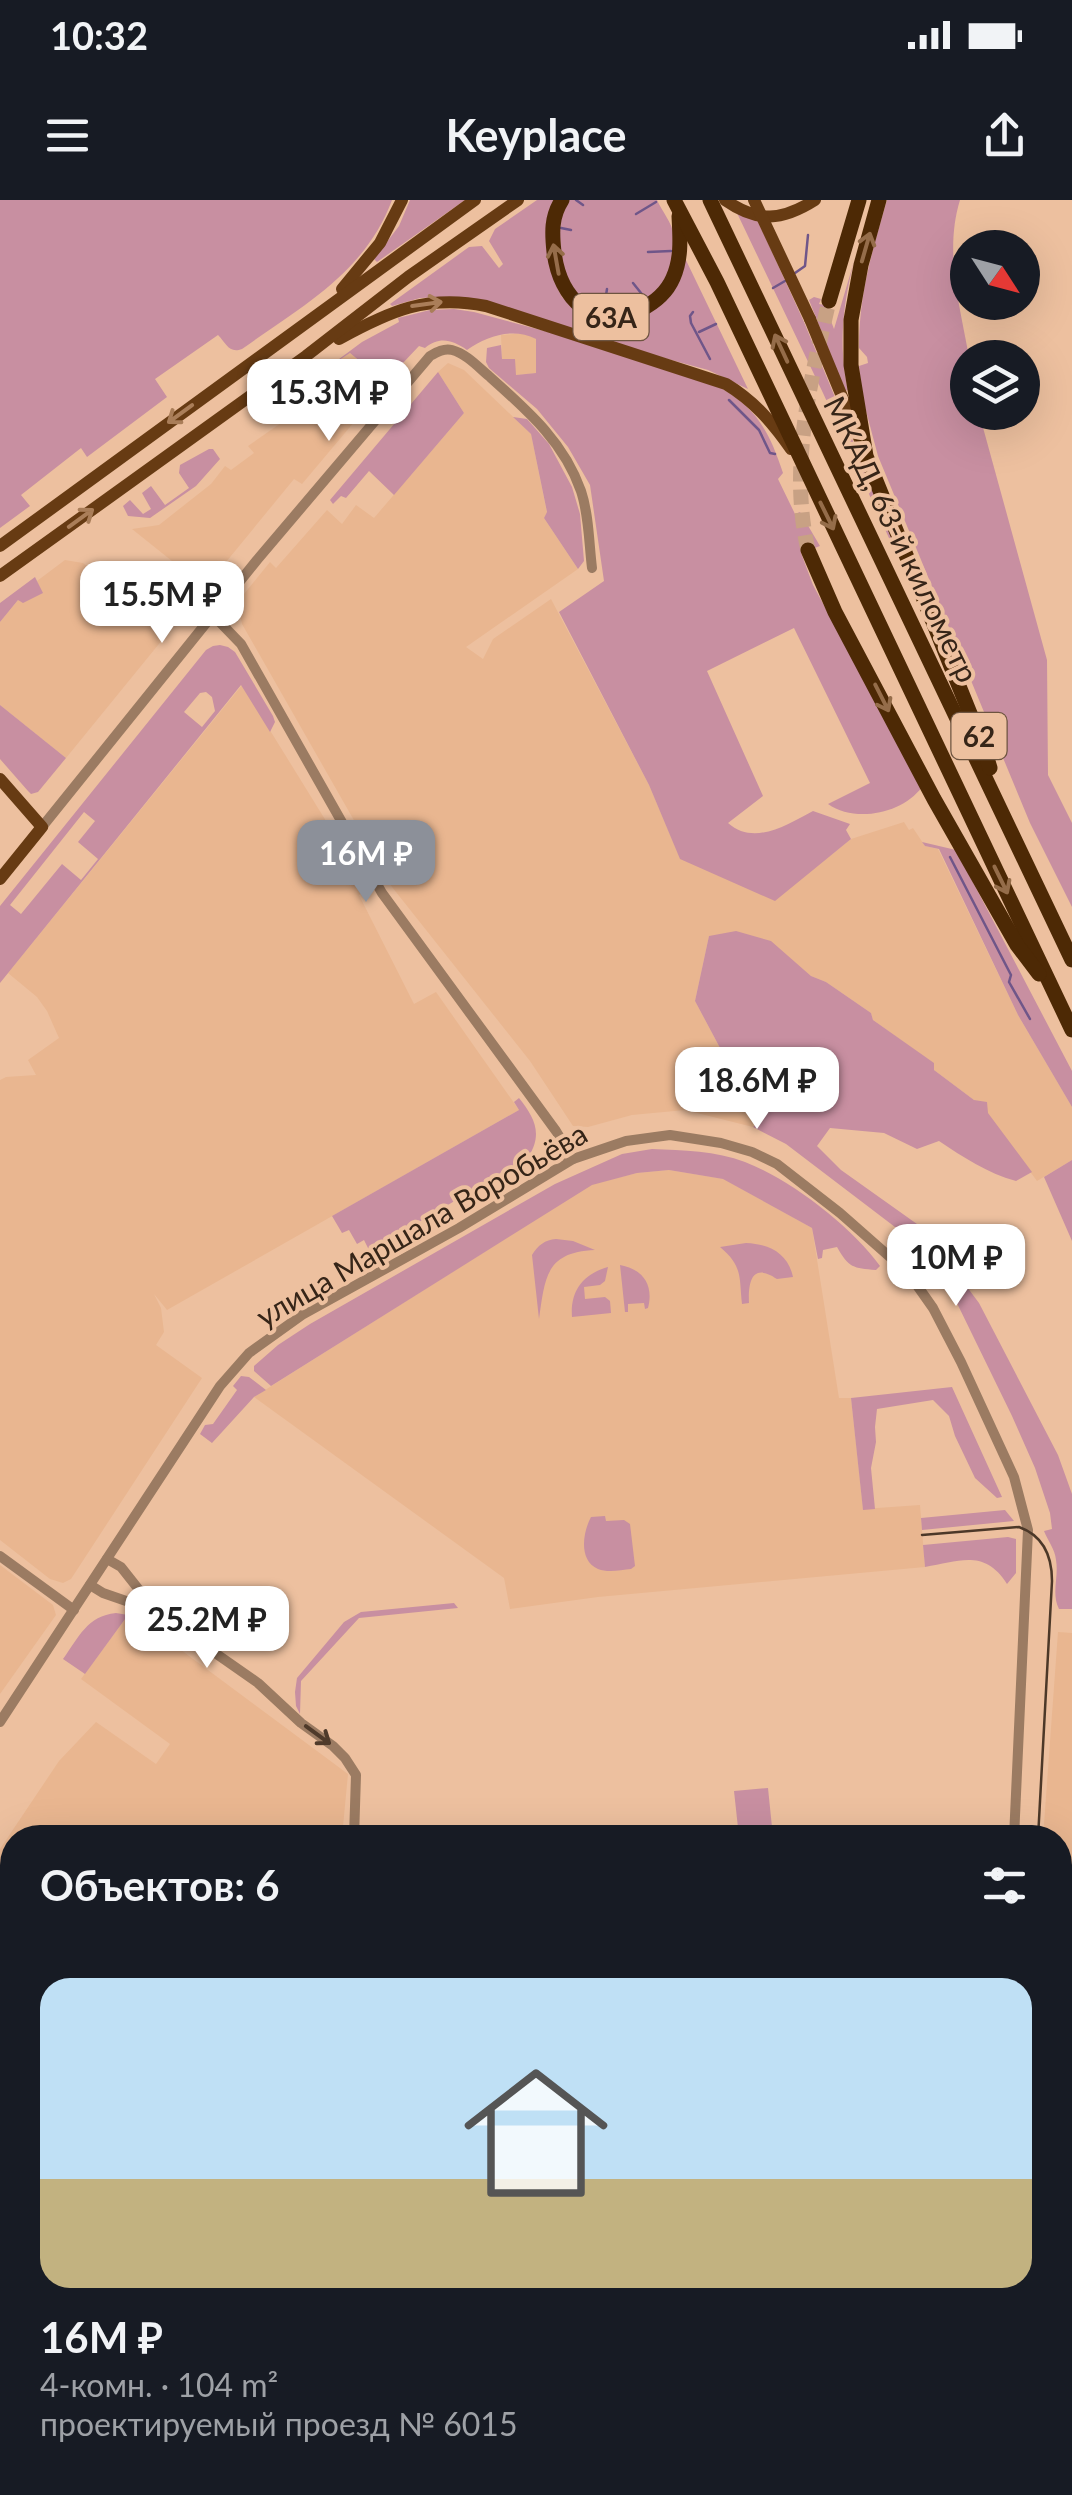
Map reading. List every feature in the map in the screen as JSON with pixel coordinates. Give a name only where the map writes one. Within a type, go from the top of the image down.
[{"type":"highway","name":"63A","points":[[562,200],[552,222],[554,258],[562,285],[583,308],[610,317],[644,308],[670,285],[680,253],[676,204]]},
{"type":"highway","name":"МКАД, 63-й километр","points":[[710,200],[1072,960]]},
{"type":"highway","points":[[829,301],[859,200]]},
{"type":"highway","points":[[866,456],[851,365],[851,320],[879,200]]},
{"type":"highway","name":"МКАД, 63-й километр","points":[[676,204],[717,282],[1057,997]]},
{"type":"highway","name":"62","points":[[866,456],[984,748],[1004,815]]},
{"type":"highway","points":[[808,550],[836,612],[934,799],[1017,945],[1057,997],[1072,1030]]},
{"type":"main road","points":[[316,315],[373,253],[402,200]]},
{"type":"main road","points":[[0,546],[475,200]]},
{"type":"main road","points":[[1,576],[518,200]]},
{"type":"main road","points":[[725,200],[760,217],[781,216],[815,200]]},
{"type":"main road","points":[[754,200],[810,319],[866,456]]},
{"type":"main road","points":[[306,356],[411,306],[476,304],[726,384],[766,415],[801,461]]},
{"type":"main road","points":[[0,779],[42,827],[0,879]]},
{"type":"street","points":[[42,827],[212,614],[430,356],[443,350],[456,351],[540,422],[570,465],[582,495],[592,568]]},
{"type":"street","points":[[212,614],[242,644],[382,893],[573,1158]]},
{"type":"street","name":"улица Маршала Воробьёва","points":[[0,1722],[220,1386],[249,1353],[302,1315],[459,1228],[573,1158],[656,1135],[698,1138],[752,1152],[784,1168],[900,1265],[924,1295],[1005,1454],[1028,1530],[1015,1825]]},
{"type":"street","points":[[0,1556],[74,1610]]},
{"type":"street","points":[[108,1559],[120,1567],[156,1611],[258,1683],[332,1746],[356,1775],[354,1825]]},
{"type":"street","points":[[90,1585],[156,1611]]},
{"type":"shaded area","points":[[0,200],[392,200],[366,248],[329,286],[242,349],[231,349],[218,335],[155,379],[167,397],[87,457],[81,448],[21,495],[30,506],[0,528]]},
{"type":"shaded area","points":[[410,200],[465,200],[377,262],[374,259],[399,226]]},
{"type":"shaded area","points":[[537,200],[555,200],[557,287],[580,313],[638,317],[684,256],[748,389],[708,370],[440,297],[390,304],[469,247],[482,246],[499,268],[503,264],[489,241],[495,229]]},
{"type":"shaded area","points":[[569,200],[657,200],[674,235],[674,262],[664,283],[646,299],[625,307],[603,308],[583,299],[568,281],[561,252],[560,219]]},
{"type":"shaded area","points":[[887,200],[960,200],[954,230],[950,230],[950,320],[962,320],[966,340],[950,340],[950,430],[984,430],[1047,660],[1048,775],[1072,823],[1072,907],[1030,823],[878,456],[862,396],[859,366],[868,363],[859,348],[861,309]]},
{"type":"shaded area","points":[[737,213],[757,220],[763,232],[897,548],[894,549]]},
{"type":"shaded area","points":[[855,258],[843,324],[848,390],[845,391],[809,300],[821,299],[819,304],[825,305],[834,329]]},
{"type":"shaded area","points":[[454,309],[552,333],[721,388],[753,414],[773,446],[783,473],[778,479],[795,514],[800,512],[820,546],[801,553],[813,585],[922,787],[903,804],[878,813],[851,813],[828,804],[870,783],[794,628],[707,671],[763,796],[728,823],[738,830],[759,833],[782,827],[813,811],[850,824],[846,830],[851,839],[775,901],[680,859],[649,785],[559,612],[604,581],[590,485],[568,447],[537,409],[486,362],[487,348],[501,345],[502,359],[515,359],[516,375],[536,373],[536,339],[509,334],[492,337],[467,350],[446,341],[425,348],[419,346],[385,382],[350,353],[327,368],[362,342],[399,322],[398,318]]},
{"type":"shaded area","points":[[524,333],[536,339],[537,373],[516,375],[502,359],[501,335]]},
{"type":"shaded area","points":[[350,353],[385,382],[302,484],[294,479],[217,573],[197,581],[132,529],[159,525],[211,484],[225,466],[231,470],[254,453],[248,446],[294,414],[291,407],[305,391],[299,386]]},
{"type":"shaded area","points":[[448,363],[464,370],[531,434],[547,513],[544,518],[578,569],[466,647],[483,659],[493,639],[551,599],[649,785],[680,858],[830,856],[851,839],[904,822],[925,846],[938,849],[1018,1015],[1072,1107],[1072,1160],[1037,1181],[987,1113],[934,1070],[933,1063],[873,1020],[871,1013],[811,976],[771,942],[709,936],[695,1001],[759,1121],[753,1127],[685,1110],[632,1115],[588,1127],[573,1126],[530,1061],[392,887],[240,615],[244,594],[270,562],[276,568],[327,510],[342,524],[356,505],[374,518],[464,413],[438,372]]},
{"type":"shaded area","points":[[438,372],[464,413],[394,495],[369,471],[346,498],[341,496],[333,504],[330,500]]},
{"type":"shaded area","points":[[513,417],[527,419],[549,444],[572,487],[580,514],[584,561],[578,569],[544,518],[547,512],[531,434]]},
{"type":"shaded area","points":[[209,449],[220,459],[196,486],[150,518],[128,516],[123,506],[130,500],[143,514],[151,509],[142,493],[151,486],[165,505],[189,488],[179,473],[180,465]]},
{"type":"shaded area","points":[[65,560],[83,563],[167,634],[66,758],[0,705],[0,622],[19,599],[42,593],[37,581]]},
{"type":"shaded area","points":[[35,577],[43,593],[23,603],[18,600],[0,622],[0,603]]},
{"type":"shaded area","points":[[213,646],[235,652],[273,716],[275,722],[270,732],[241,685],[0,983],[0,906]],"holes":[[[200,693],[212,697],[215,711],[202,727],[184,712]],[[84,812],[95,821],[78,842],[98,859],[81,880],[62,864],[21,914],[10,905]]]},
{"type":"shaded area","points":[[242,685],[368,889],[359,895],[414,1004],[436,992],[519,1110],[167,1310],[154,1294],[161,1308],[164,1332],[156,1345],[202,1378],[71,1579],[63,1583],[50,1579],[0,1540],[0,1080],[36,1075],[28,1060],[59,1038],[37,997],[8,973]]},
{"type":"shaded area","points":[[0,705],[66,758],[38,792],[31,794],[0,759]]},
{"type":"shaded area","points":[[922,842],[956,850],[1072,1071],[1072,1107],[1018,1015],[939,849]]},
{"type":"shaded area","points":[[736,931],[771,941],[811,976],[871,1013],[873,1020],[934,1063],[934,1070],[974,1100],[987,1102],[988,1113],[1032,1172],[1016,1181],[985,1169],[939,1141],[917,1149],[884,1133],[830,1128],[817,1146],[841,1170],[924,1229],[915,1236],[938,1259],[957,1287],[964,1283],[979,1303],[1058,1455],[1072,1494],[1072,1609],[1059,1609],[1057,1603],[1057,1566],[1044,1531],[1052,1529],[1050,1513],[1035,1468],[953,1295],[928,1256],[786,1144],[753,1127],[759,1121],[695,1001],[709,936]]},
{"type":"shaded area","points":[[519,1098],[535,1126],[529,1156],[370,1252],[364,1240],[357,1244],[349,1230],[342,1233],[332,1216],[519,1110],[514,1102]]},
{"type":"shaded area","points":[[652,1149],[723,1155],[763,1170],[837,1220],[880,1266],[876,1270],[852,1266],[837,1247],[823,1250],[822,1258],[818,1259],[812,1228],[723,1179],[669,1170],[637,1173],[592,1185],[271,1386],[254,1371],[254,1366],[278,1345],[310,1324],[555,1184],[622,1154]]},
{"type":"shaded area","points":[[1072,1160],[1072,1241],[1044,1177]]},
{"type":"shaded area","points":[[669,1170],[724,1179],[812,1228],[839,1398],[851,1398],[863,1509],[920,1505],[925,1567],[598,1597],[510,1609],[504,1578],[254,1397],[592,1184]]},
{"type":"shaded area","points":[[556,1239],[595,1250],[566,1256],[557,1262],[546,1279],[539,1319],[532,1255],[542,1244]]},
{"type":"shaded area","points":[[746,1243],[776,1251],[787,1262],[793,1277],[777,1279],[757,1274],[749,1288],[749,1303],[742,1304],[736,1266],[720,1247]]},
{"type":"shaded area","points":[[620,1265],[645,1279],[648,1308],[644,1303],[628,1304],[625,1312]]},
{"type":"shaded area","points":[[608,1267],[605,1281],[584,1287],[585,1299],[605,1297],[610,1301],[611,1313],[572,1317],[573,1299],[580,1285]]},
{"type":"shaded area","points":[[241,1376],[249,1377],[266,1390],[254,1397],[212,1443],[200,1434],[205,1425],[213,1424],[237,1390],[233,1386]]},
{"type":"shaded area","points":[[952,1387],[1002,1497],[997,1498],[975,1478],[949,1416],[933,1400],[877,1409],[871,1468],[875,1509],[863,1510],[851,1398]]},
{"type":"shaded area","points":[[1005,1510],[1014,1521],[922,1530],[921,1518]]},
{"type":"shaded area","points":[[605,1516],[606,1521],[624,1520],[630,1524],[635,1566],[631,1569],[602,1570],[587,1559],[584,1538],[588,1523],[591,1517]]},
{"type":"shaded area","points":[[1016,1539],[1016,1573],[1007,1584],[999,1573],[981,1562],[925,1567],[923,1545]]},
{"type":"shaded area","points":[[0,1565],[53,1605],[56,1615],[0,1694]]},
{"type":"shaded area","points":[[454,1603],[458,1608],[359,1618],[301,1681],[300,1714],[296,1706],[297,1678],[344,1622],[361,1612]]},
{"type":"shaded area","points":[[116,1613],[128,1615],[85,1674],[63,1659],[91,1623]]},
{"type":"shaded area","points":[[128,1615],[138,1618],[348,1774],[343,1825],[16,1825],[59,1761],[96,1722],[156,1764],[170,1744],[81,1679]]},
{"type":"shaded area","points":[[1058,1632],[1072,1633],[1072,1825],[1044,1825]]},
{"type":"shaded area","points":[[768,1788],[772,1825],[738,1825],[734,1791]]},
{"type":"waterway","points":[[576,200],[583,205]]},
{"type":"waterway","points":[[636,214],[656,202]]},
{"type":"waterway","points":[[561,228],[571,230]]},
{"type":"waterway","points":[[795,273],[805,266],[808,235]]},
{"type":"waterway","points":[[648,252],[671,251]]},
{"type":"waterway","points":[[773,288],[785,281]]},
{"type":"waterway","points":[[633,283],[645,298]]},
{"type":"waterway","points":[[604,308],[607,289]]},
{"type":"waterway","points":[[693,312],[691,323],[710,359]]},
{"type":"waterway","points":[[699,332],[716,324]]},
{"type":"waterway","points":[[729,400],[759,430],[770,453],[775,454]]},
{"type":"waterway","points":[[950,857],[1030,1019]]},
{"type":"tunnel","points":[[808,550],[801,456],[809,394],[829,301]]},
{"type":"tram line","points":[[922,1535],[1019,1527],[1035,1536],[1048,1555],[1052,1581],[1039,1825]]}]
